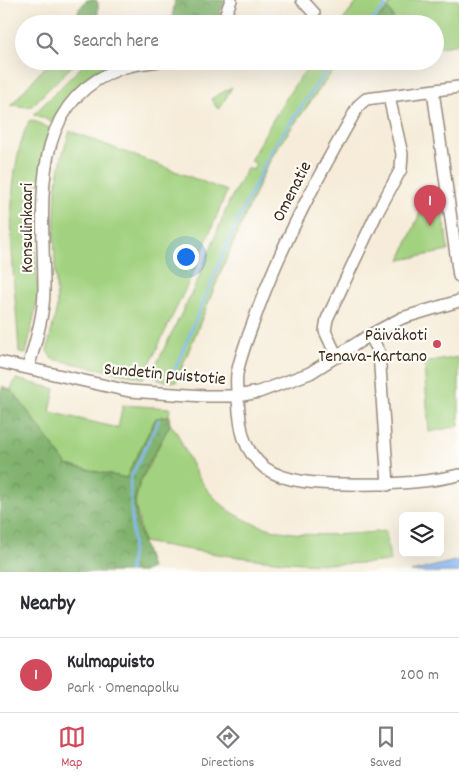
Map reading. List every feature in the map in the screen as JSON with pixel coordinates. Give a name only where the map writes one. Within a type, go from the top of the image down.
[{"type":"street","points":[[225,15],[231,0]]},
{"type":"street","points":[[302,0],[314,14]]},
{"type":"street","name":"Konsulinkaari","points":[[28,368],[44,291],[41,231],[42,193],[44,171],[56,127],[76,97],[96,82],[120,70]]},
{"type":"street","name":"Omenatie","points":[[459,87],[366,99],[359,105],[311,188],[271,275],[243,352],[237,375],[239,427],[245,443],[255,458],[272,472],[282,477],[332,484],[388,485],[459,475]]},
{"type":"street","points":[[432,91],[459,276]]},
{"type":"street","points":[[337,357],[325,331],[327,320],[374,219],[401,169],[402,154],[389,97]]},
{"type":"street","name":"Sundetin puistotie","points":[[0,362],[129,391],[204,396],[238,396],[259,392],[310,373],[370,335],[416,312],[459,301]]},
{"type":"street","points":[[370,335],[379,352],[388,485]]},
{"type":"green space","points":[[87,0],[96,0],[98,3],[98,15],[77,15],[79,9]]},
{"type":"green space","points":[[175,0],[225,1],[219,15],[172,15]]},
{"type":"green space","points":[[359,0],[379,0],[388,8],[391,0],[459,0],[459,44],[444,46],[444,15],[392,15],[388,9],[382,15],[347,15]]},
{"type":"green space","points":[[388,9],[392,15],[382,15]]},
{"type":"green space","points":[[42,70],[68,70],[33,105],[28,107],[11,105]]},
{"type":"green space","points":[[78,70],[102,70],[78,87],[64,103],[52,122],[34,114]]},
{"type":"green space","points":[[305,70],[333,70],[277,148],[264,172],[176,382],[159,380],[155,376],[155,367],[198,280],[229,202],[247,168],[253,170],[256,163],[250,161]]},
{"type":"green space","points":[[232,87],[220,108],[217,108],[211,99]]},
{"type":"green space","points":[[32,120],[49,128],[50,131],[36,190],[34,231],[38,297],[26,354],[19,351],[13,265],[12,203],[20,146],[29,121]]},
{"type":"green space","points":[[70,131],[227,191],[194,271],[143,378],[52,359],[47,351],[57,307],[54,239],[56,187],[62,156]]},
{"type":"green space","points":[[442,200],[448,251],[400,260],[425,201]]},
{"type":"green space","points":[[459,357],[459,426],[429,432],[424,363]]},
{"type":"green space","points":[[16,379],[55,389],[50,412],[118,428],[123,405],[170,408],[169,416],[156,418],[126,478],[67,465],[10,390]]},
{"type":"green space","points":[[3,386],[14,393],[67,465],[126,478],[156,418],[169,416],[170,424],[149,463],[136,494],[135,511],[138,528],[151,568],[143,572],[0,572],[0,394]]},
{"type":"green space","points":[[170,424],[176,431],[206,488],[224,506],[244,519],[266,527],[313,535],[386,531],[390,561],[328,564],[297,563],[235,557],[143,542],[135,503],[139,485]]},
{"type":"water","points":[[459,560],[459,572],[411,572]]},
{"type":"waterway","points":[[377,15],[386,6]]},
{"type":"waterway","points":[[173,374],[233,231],[272,149],[327,70]]},
{"type":"waterway","points":[[129,572],[133,546],[130,479],[159,420]]},
{"type":"place","name":"Kulmapuisto","points":[[430,226]]},
{"type":"place","name":"Päiväkoti Tenava-Kartano","points":[[437,344]]}]
